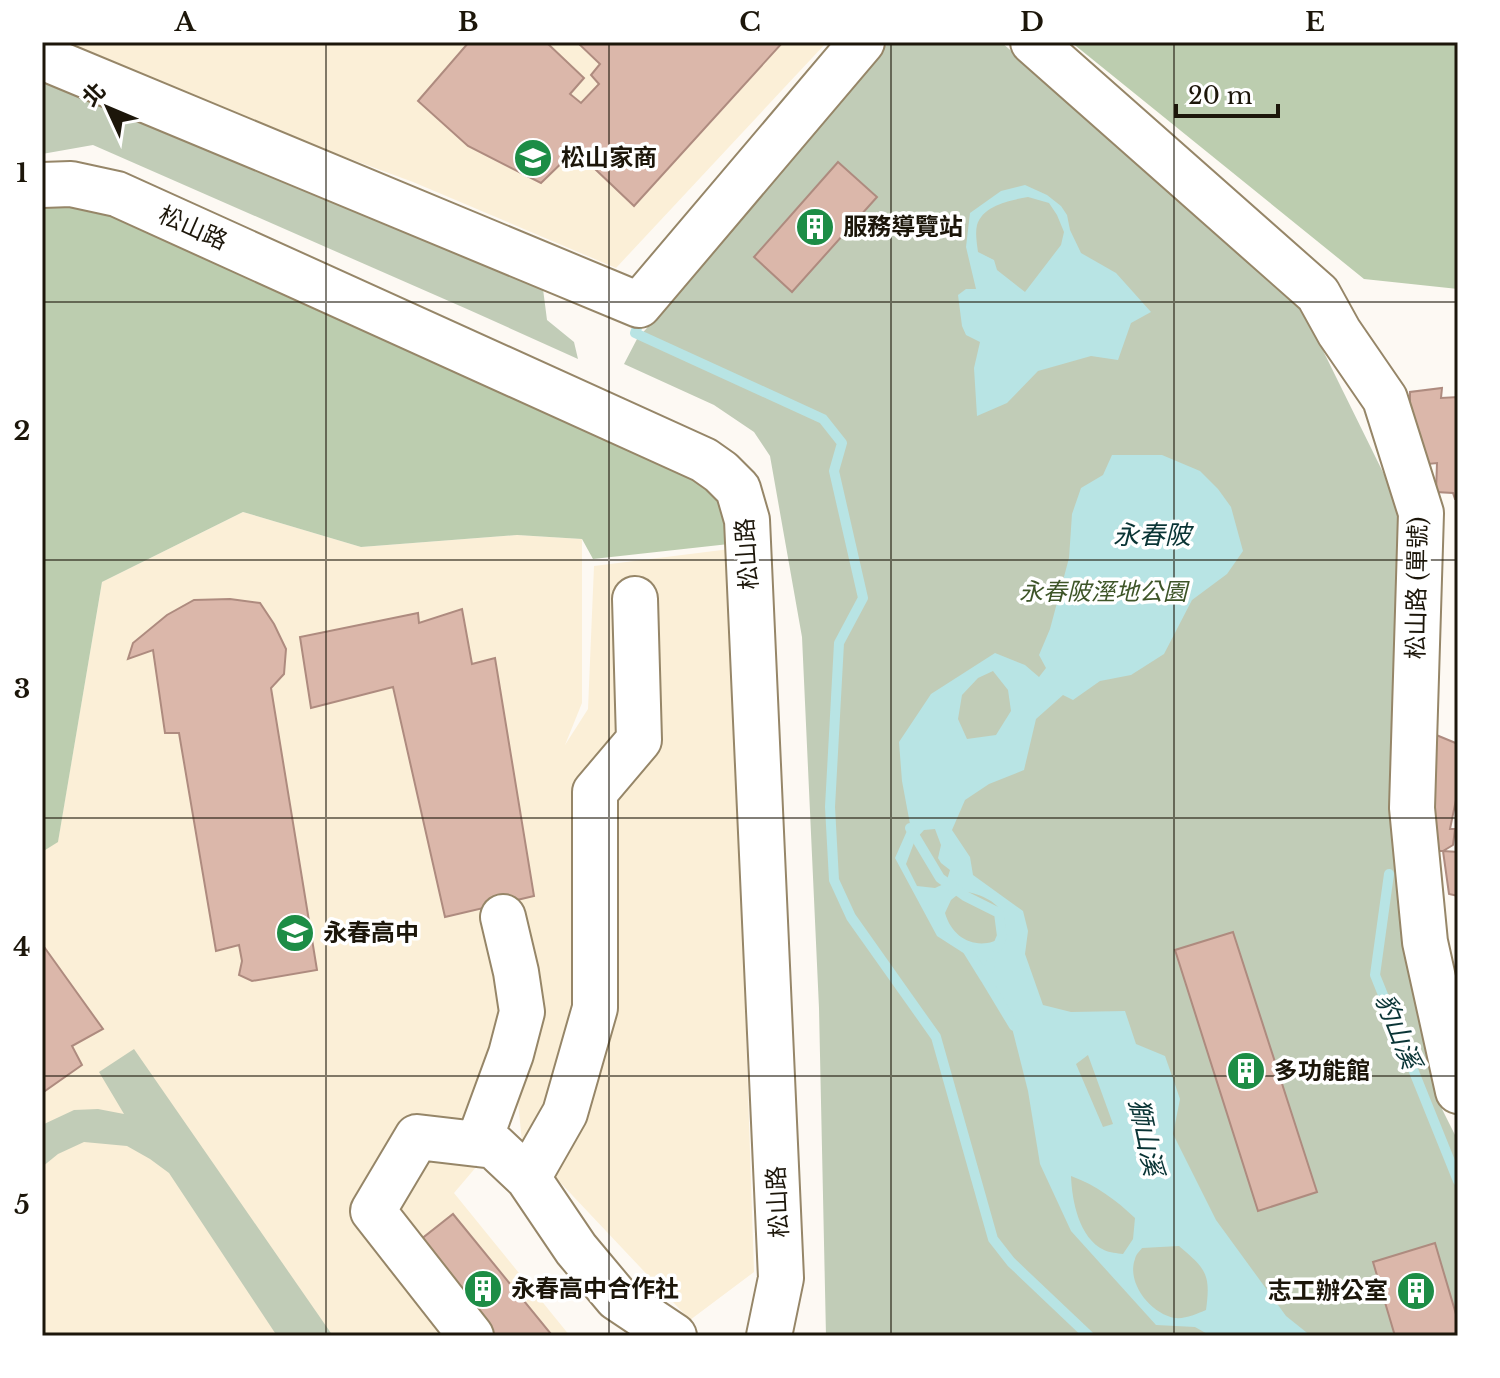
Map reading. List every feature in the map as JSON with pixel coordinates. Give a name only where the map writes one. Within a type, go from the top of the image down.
[{"type":"street","points":[[42,57],[639,305],[862,42]]},
{"type":"street","name":"松山路 (單號)","points":[[1033,42],[1318,294],[1339,332],[1385,399],[1439,512],[1412,808],[1425,942],[1458,1091]]},
{"type":"street","name":"松山路","points":[[42,185],[71,184],[117,194],[704,460],[738,489],[747,520],[781,1278],[769,1336]]},
{"type":"street","points":[[528,1178],[565,1113],[595,1008],[595,792],[639,740],[635,599]]},
{"type":"street","points":[[478,1144],[511,1054],[522,1012],[503,917]]},
{"type":"street","points":[[471,1336],[373,1211],[417,1137],[494,1146],[528,1178],[576,1249],[617,1298],[674,1336]]},
{"type":"shaded area","name":"松山家商","points":[[53,42],[827,42],[616,268],[413,182],[280,133]]},
{"type":"shaded area","name":"永春高中","points":[[243,512],[361,547],[517,535],[582,539],[582,703],[565,745],[588,709],[594,566],[730,549],[754,1272],[690,1320],[522,1142],[518,1102],[510,1124],[454,1193],[570,1336],[42,1336],[42,852],[58,841],[102,582]]},
{"type":"green space","name":"永春陂溼地公園","points":[[889,42],[1001,42],[1191,206],[1303,310],[1408,523],[1402,848],[1438,1101],[1458,1141],[1458,1336],[826,1336],[819,1008],[802,637],[770,456],[754,432],[714,405],[624,364],[637,339]]},
{"type":"green space","points":[[1071,42],[1458,42],[1458,289],[1364,279]]},
{"type":"green space","points":[[42,73],[543,289],[547,320],[574,342],[578,359],[93,145],[42,154]]},
{"type":"green space","points":[[42,197],[115,202],[703,467],[724,503],[729,544],[593,559],[582,539],[517,535],[361,547],[243,512],[102,582],[58,842],[42,852]]},
{"type":"green space","points":[[134,1049],[333,1336],[277,1336],[169,1173],[150,1159],[127,1146],[84,1142],[58,1154],[42,1167],[42,1125],[74,1110],[98,1109],[124,1114],[99,1072]]},
{"type":"water","points":[[1025,185],[1047,195],[1061,206],[1081,253],[1116,273],[1151,312],[1131,323],[1118,360],[1091,356],[1038,371],[1007,403],[977,416],[974,368],[980,342],[966,335],[958,295],[966,289],[976,289],[966,247],[970,213],[1001,191]],"holes":[[[1028,197],[1049,203],[1064,232],[1061,245],[1025,292],[997,270],[994,260],[978,252],[977,225],[991,208],[1006,202]]]},
{"type":"water","name":"永春陂","points":[[1112,455],[1162,455],[1200,471],[1231,507],[1243,551],[1227,574],[1192,600],[1164,654],[1131,675],[1100,681],[1073,700],[1063,695],[1036,719],[1024,770],[989,784],[965,800],[952,830],[970,857],[973,875],[1023,911],[1028,931],[1025,954],[1043,1005],[1071,1012],[1125,1011],[1136,1044],[1165,1056],[1180,1099],[1173,1134],[1216,1220],[1286,1316],[1311,1336],[1211,1336],[1195,1327],[1156,1325],[1071,1231],[1040,1164],[1028,1091],[1008,1012],[979,963],[937,936],[895,858],[910,824],[899,742],[931,694],[995,653],[1025,665],[1039,677],[1046,668],[1039,655],[1050,629],[1069,558],[1072,514],[1081,488],[1103,475]],"holes":[[[993,671],[1008,690],[1011,711],[996,735],[967,739],[958,719],[962,695],[978,678]],[[935,829],[941,845],[938,858],[950,870],[946,883],[935,888],[917,886],[906,864],[915,840],[924,830]],[[962,891],[980,896],[1000,910],[1005,920],[1005,936],[986,943],[969,941],[954,931],[945,913],[951,900]],[[1088,1055],[1113,1124],[1103,1127],[1076,1064]],[[1071,1176],[1105,1194],[1135,1218],[1133,1239],[1123,1254],[1104,1250],[1088,1237],[1078,1218]],[[1179,1246],[1201,1267],[1207,1280],[1206,1310],[1175,1318],[1149,1304],[1134,1278],[1137,1254],[1142,1248]]]},
{"type":"building","points":[[469,42],[546,42],[584,78],[570,94],[581,103],[599,84],[591,75],[600,64],[579,44],[582,42],[783,42],[634,206],[575,150],[541,183],[468,146],[418,101]]},
{"type":"building","name":"服務導覽站","points":[[838,162],[877,197],[792,292],[754,257]]},
{"type":"building","points":[[1442,388],[1441,398],[1458,397],[1458,499],[1453,493],[1436,492],[1437,463],[1418,465],[1410,411],[1410,392]]},
{"type":"building","points":[[230,599],[260,603],[286,649],[284,674],[271,688],[317,970],[252,981],[239,975],[242,961],[239,945],[216,951],[179,733],[165,733],[153,650],[128,659],[133,643],[167,615],[194,600]]},
{"type":"building","points":[[462,609],[472,664],[495,658],[534,896],[445,917],[393,687],[311,708],[300,637],[418,613],[419,623]]},
{"type":"building","points":[[1429,732],[1458,744],[1458,790],[1450,829],[1455,829],[1453,845],[1443,851],[1437,851]]},
{"type":"building","points":[[1443,851],[1458,852],[1458,896],[1449,894]]},
{"type":"building","name":"多功能館","points":[[1233,932],[1317,1192],[1258,1211],[1175,950]]},
{"type":"building","points":[[42,944],[103,1029],[72,1046],[82,1065],[42,1093]]},
{"type":"building","name":"永春高中合作社","points":[[453,1214],[551,1334],[491,1336],[415,1244]]},
{"type":"building","name":"志工辦公室","points":[[1435,1243],[1458,1321],[1458,1336],[1395,1336],[1373,1262]]},
{"type":"waterway","points":[[640,320],[635,333],[823,419],[842,443],[834,471],[863,598],[839,643],[830,807],[834,880],[851,917],[936,1037],[993,1239],[1011,1262],[1089,1336]]},
{"type":"waterway","name":"獅山溪","points":[[910,828],[940,878],[965,896],[999,913],[1002,936],[997,948]]},
{"type":"waterway","name":"豹山溪","points":[[1389,874],[1375,975],[1458,1181]]},
{"type":"waterway","name":"獅山溪","points":[[967,949],[985,978]]},
{"type":"waterway","name":"獅山溪","points":[[991,963],[985,978],[1014,1026]]},
{"type":"place","name":"松山家商","points":[[533,158]]},
{"type":"place","name":"服務導覽站","points":[[815,227]]},
{"type":"place","name":"永春高中","points":[[295,933]]},
{"type":"place","name":"多功能館","points":[[1246,1071]]},
{"type":"place","name":"永春高中合作社","points":[[483,1289]]},
{"type":"place","name":"志工辦公室","points":[[1416,1291]]}]
